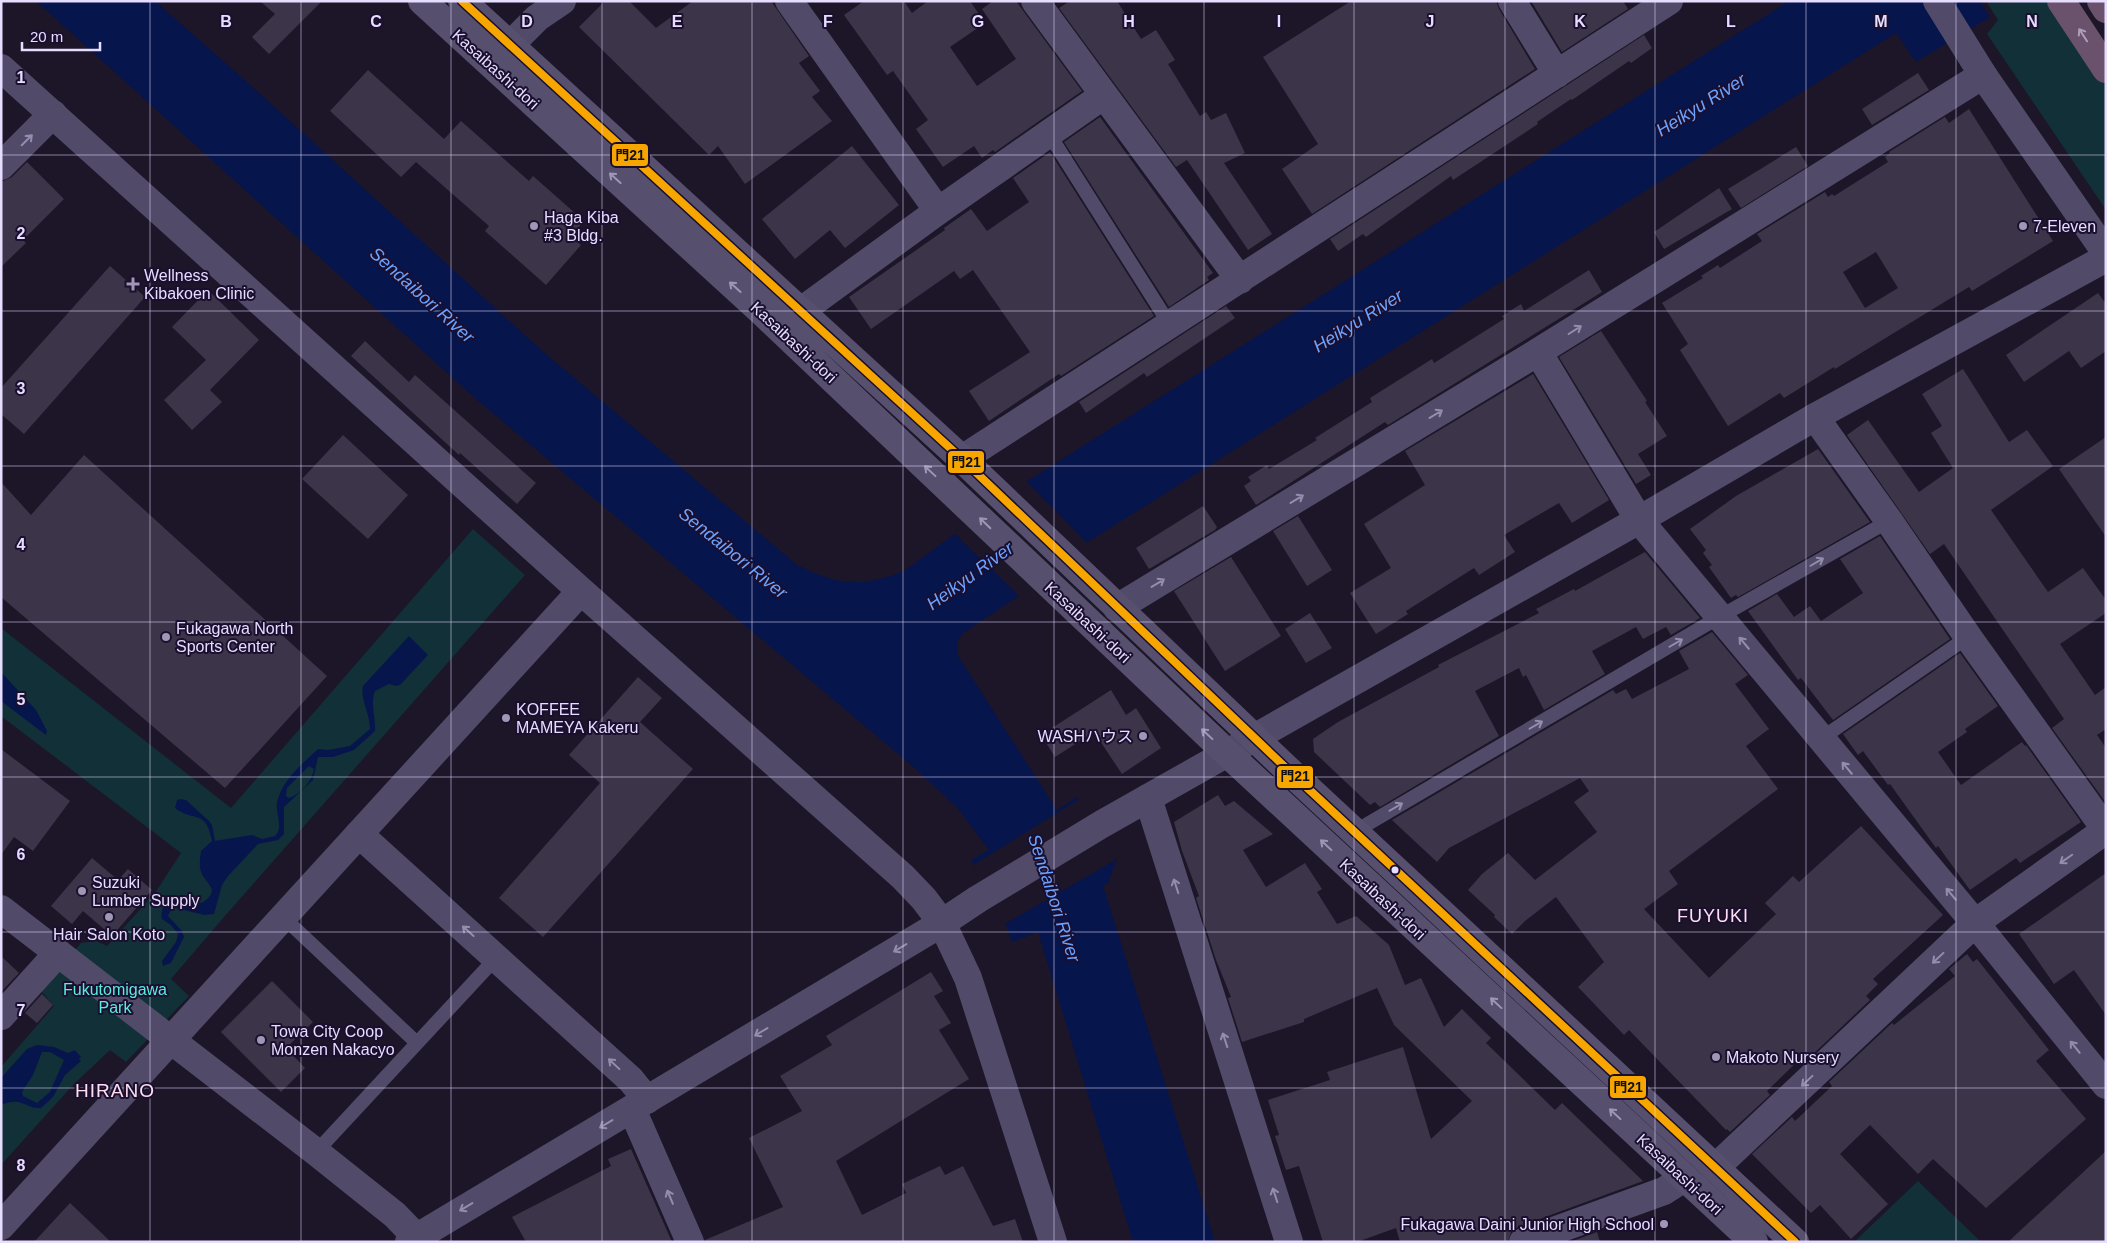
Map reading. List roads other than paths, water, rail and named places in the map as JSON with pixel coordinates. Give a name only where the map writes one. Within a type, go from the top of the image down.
[{"type":"highway","points":[[2061,1],[2106,70]]},
{"type":"highway","points":[[2101,1],[2106,9]]},
{"type":"main road","name":"Kasaibashi-dori","points":[[422,1],[762,312],[1228,754],[1754,1242]]},
{"type":"main road","name":"Kasaibashi-dori","points":[[462,1],[990,486],[1354,832],[1795,1242]]},
{"type":"street","points":[[510,45],[537,18],[562,1]]},
{"type":"street","points":[[789,1],[938,211]]},
{"type":"street","points":[[1036,1],[1240,280]]},
{"type":"street","points":[[1512,1],[1557,74]]},
{"type":"street","points":[[962,460],[1669,1]]},
{"type":"street","points":[[1937,1],[1983,75],[2106,253]]},
{"type":"street","points":[[1,68],[581,591],[903,877],[924,899],[942,923],[968,978],[1053,1242]]},
{"type":"street","points":[[1117,608],[1538,352],[1983,75]]},
{"type":"street","points":[[800,311],[938,211],[1104,95]]},
{"type":"street","points":[[1,166],[52,114]]},
{"type":"street","points":[[1,908],[395,1215],[415,1240],[942,923],[984,895],[1102,824],[1639,520],[1815,418],[2106,258]]},
{"type":"street","points":[[1538,352],[1639,520],[1722,616],[2106,1085]]},
{"type":"street","points":[[1715,1168],[1975,923],[2106,830],[1815,418]]},
{"type":"street","points":[[1,1226],[581,591]]},
{"type":"street","points":[[1148,798],[1289,1242]]},
{"type":"street","points":[[359,834],[498,957],[632,1080],[690,1242]]},
{"type":"street","points":[[1,1016],[58,953]]},
{"type":"street","points":[[1523,1242],[1664,1191],[1684,1178]]},
{"type":"lane","points":[[1049,134],[1170,325]]},
{"type":"lane","points":[[1354,832],[1722,616],[1889,521]]},
{"type":"lane","points":[[1822,738],[1968,637]]},
{"type":"lane","points":[[283,917],[418,1043]]},
{"type":"lane","points":[[316,1152],[498,957]]},
{"type":"water","points":[[36,1],[155,1],[257,91],[540,349],[797,565],[825,577],[849,582],[874,580],[904,571],[1029,480],[1789,1],[1980,1],[1990,17],[1916,62],[1896,33],[1091,540],[1017,597],[963,633],[958,644],[958,656],[1057,810],[1077,797],[1117,859],[1108,883],[1103,886],[1215,1242],[1133,1242],[1038,932],[1012,942],[1006,925],[971,860],[989,850],[957,807],[910,764],[476,399]]},
{"type":"water","points":[[409,636],[428,655],[400,685],[389,684],[375,691],[373,701],[375,731],[354,750],[333,757],[318,757],[313,780],[284,807],[284,834],[278,840],[258,844],[228,876],[222,885],[214,914],[204,915],[172,907],[168,916],[182,931],[184,937],[171,963],[163,966],[162,961],[176,942],[178,934],[171,925],[162,919],[163,908],[172,901],[202,903],[208,898],[212,890],[201,872],[200,865],[201,851],[212,841],[209,831],[203,820],[175,808],[177,800],[186,800],[209,821],[212,825],[215,841],[252,835],[262,839],[275,836],[279,829],[277,802],[284,786],[293,773],[318,749],[328,750],[350,746],[370,729],[362,691],[363,686]],"holes":[[[309,766],[314,769],[311,778],[302,790],[289,798],[286,796],[287,788]]]},
{"type":"water","points":[[1,672],[36,710],[47,731],[46,735],[1,701]]},
{"type":"water","points":[[37,1045],[54,1047],[68,1053],[75,1050],[81,1057],[79,1059],[81,1061],[65,1075],[53,1097],[41,1108],[31,1107],[19,1102],[1,1105],[1,1078],[27,1049]],"holes":[[[42,1052],[50,1052],[64,1060],[50,1092],[37,1103],[23,1096],[22,1092],[33,1075]]]},
{"type":"place","name":"Haga Kiba #3 Bldg.","points":[[534,226]]},
{"type":"place","name":"7-Eleven","points":[[2023,226]]},
{"type":"place","name":"Wellness Kibakoen Clinic","points":[[133,284]]},
{"type":"place","name":"Fukagawa North Sports Center","points":[[166,637]]},
{"type":"place","name":"KOFFEE MAMEYA Kakeru","points":[[506,718]]},
{"type":"place","name":"WASHハウス","points":[[1143,736]]},
{"type":"place","name":"Suzuki Lumber Supply","points":[[82,891]]},
{"type":"place","name":"Hair Salon Koto","points":[[109,917]]},
{"type":"place","name":"Towa City Coop Monzen Nakacyo","points":[[261,1040]]},
{"type":"place","name":"Makoto Nursery","points":[[1716,1057]]},
{"type":"place","name":"Fukagawa Daini Junior High School","points":[[1664,1224]]},
{"type":"district","name":"FUYUKI","points":[[1713,916]]},
{"type":"district","name":"HIRANO","points":[[115,1090]]},
{"type":"water label","name":"Heikyu River","points":[[1701,105]]},
{"type":"water label","name":"Sendaibori River","points":[[422,295]]},
{"type":"water label","name":"Heikyu River","points":[[1358,321]]},
{"type":"water label","name":"Sendaibori River","points":[[733,553]]},
{"type":"water label","name":"Heikyu River","points":[[970,576]]},
{"type":"water label","name":"Sendaibori River","points":[[1054,898]]},
{"type":"park label","name":"Fukutomigawa Park","points":[[115,998]]}]
